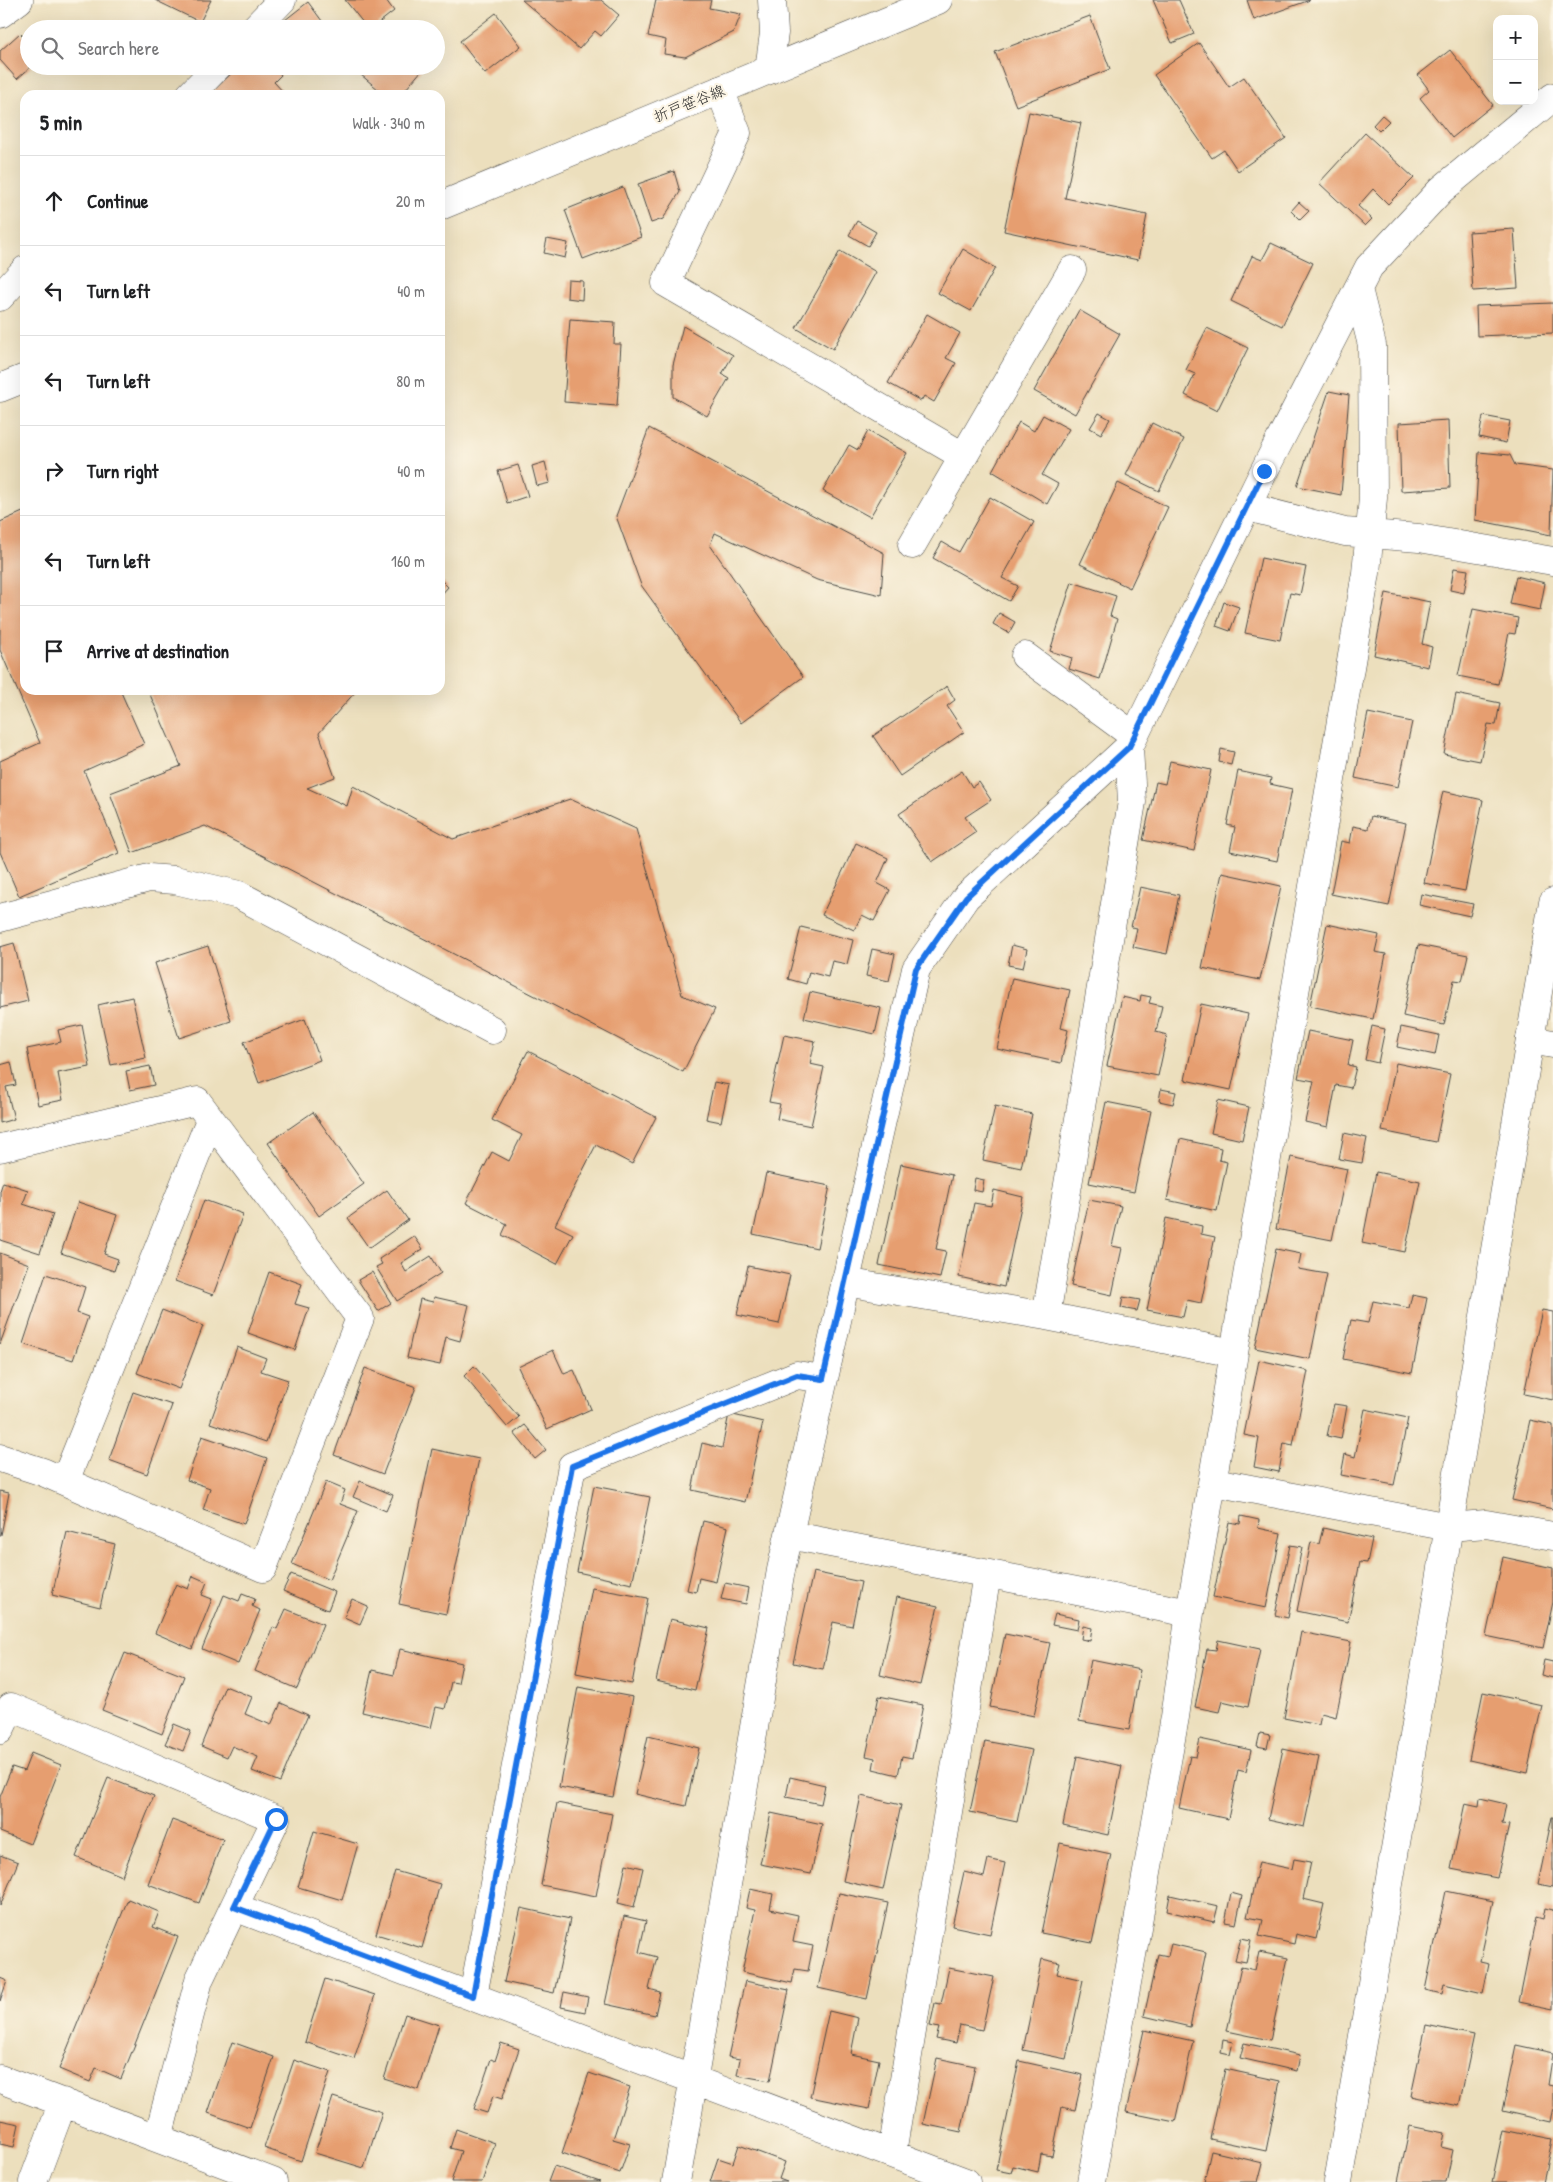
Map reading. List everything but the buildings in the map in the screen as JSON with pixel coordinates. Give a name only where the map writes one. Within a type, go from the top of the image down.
[{"type":"street","points":[[0,14],[19,0]]},
{"type":"street","points":[[263,20],[282,0]]},
{"type":"street","points":[[769,70],[774,33],[772,0]]},
{"type":"street","name":"折戸笹谷線","points":[[445,204],[938,0]]},
{"type":"street","points":[[195,90],[209,75]]},
{"type":"street","points":[[720,90],[736,133],[666,283],[963,456]]},
{"type":"street","points":[[676,2182],[789,1535],[916,969],[966,897],[1132,742],[1369,267],[1441,190],[1553,97]]},
{"type":"street","points":[[912,545],[1072,270]]},
{"type":"street","points":[[0,297],[20,275]]},
{"type":"street","points":[[1091,2182],[1175,1717],[1190,1613],[1214,1482],[1362,593],[1373,498],[1372,345],[1358,289]]},
{"type":"street","points":[[0,388],[20,380]]},
{"type":"street","points":[[1248,507],[1345,532],[1419,538],[1553,561]]},
{"type":"street","points":[[1025,656],[1132,742]]},
{"type":"street","points":[[1046,1316],[1132,802],[1132,742]]},
{"type":"street","points":[[0,918],[149,878],[175,880],[239,895],[492,1030]]},
{"type":"street","points":[[1338,2182],[1449,1527],[1542,1042],[1553,902]]},
{"type":"street","points":[[0,1148],[197,1101],[360,1318],[263,1568],[43,1472],[0,1458]]},
{"type":"street","points":[[65,1482],[210,1120]]},
{"type":"street","points":[[845,1282],[1046,1316],[1234,1353]]},
{"type":"street","points":[[473,1996],[572,1466],[797,1375],[823,1379]]},
{"type":"street","points":[[1214,1482],[1449,1527],[1486,1524],[1553,1536]]},
{"type":"street","points":[[789,1535],[1190,1613]]},
{"type":"street","points":[[892,2153],[988,1574]]},
{"type":"street","points":[[0,1730],[11,1707],[276,1819],[199,1980],[165,2140]]},
{"type":"street","points":[[234,1907],[694,2078],[966,2182]]},
{"type":"street","points":[[0,2079],[273,2182]]},
{"type":"street","points":[[33,2182],[63,2102]]},
{"type":"route","points":[[276,1819],[234,1907],[473,1996],[572,1466],[797,1375],[823,1379],[916,969],[966,897],[1129,747],[1264,471]]}]
